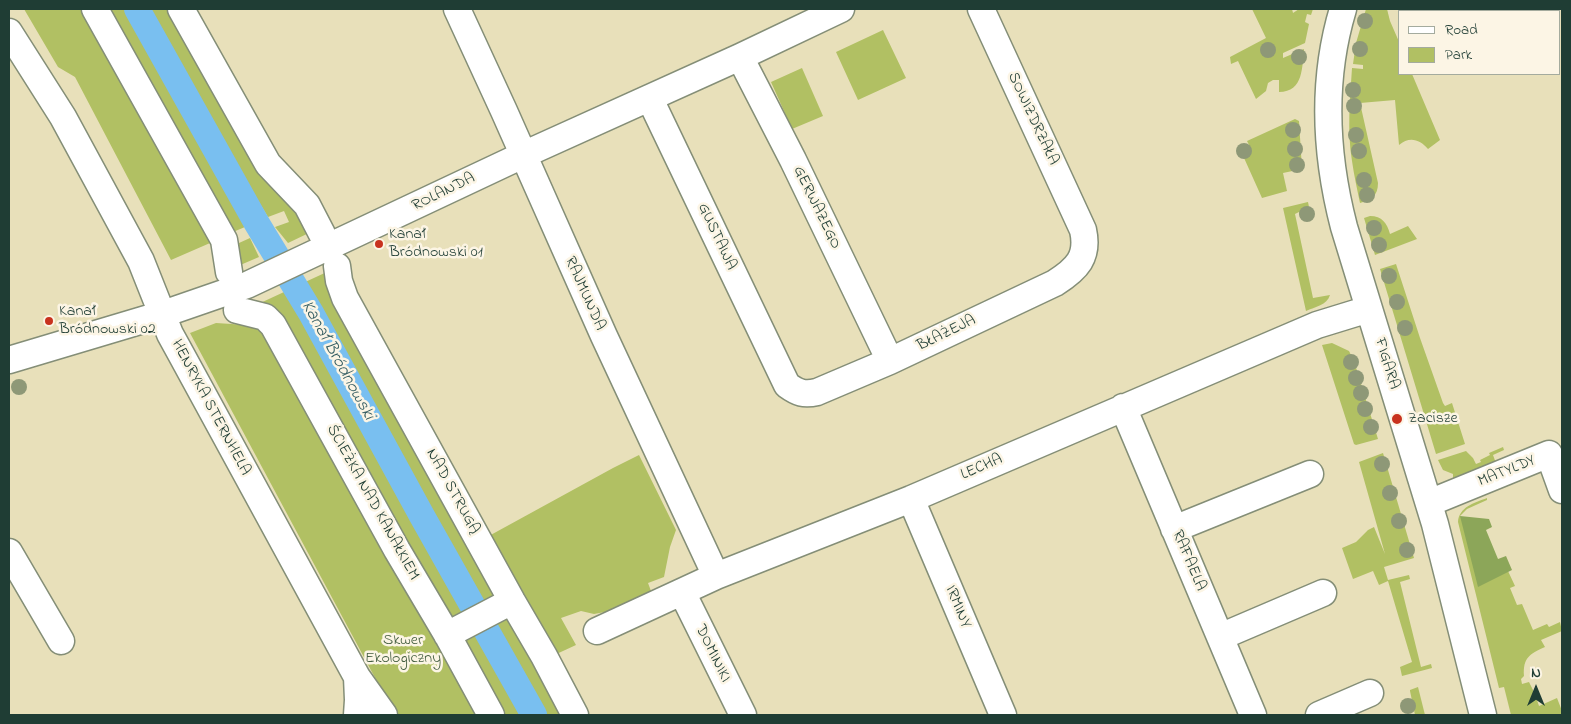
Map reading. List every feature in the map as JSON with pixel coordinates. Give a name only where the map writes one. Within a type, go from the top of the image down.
[{"type":"street","points":[[95,9],[224,240],[238,279]]},
{"type":"street","name":"NAD STRUGĄ","points":[[181,9],[268,164],[307,205],[327,250],[344,298],[507,603],[544,656],[575,715]]},
{"type":"street","name":"SOWIZDRZAŁA","points":[[981,9],[1083,230]]},
{"type":"street","name":"FIGARA","points":[[1343,9],[1334,42],[1329,81],[1329,149],[1334,188],[1341,217],[1442,549],[1483,715]]},
{"type":"street","name":"RAJMUNDA","points":[[460,10],[604,336],[716,576]]},
{"type":"street","name":"ROLANDA","points":[[9,360],[163,314],[238,279],[327,250],[523,155],[740,57],[826,12]]},
{"type":"street","name":"HENRYKA STERNHELA","points":[[9,32],[64,117],[141,261],[170,334],[357,677],[384,715]]},
{"type":"street","name":"GERWAZEGO","points":[[740,57],[793,160],[890,361]]},
{"type":"street","name":"GUSTAWA","points":[[650,99],[782,376]]},
{"type":"street","name":"BŁAŻEJA","points":[[782,376],[787,385],[797,392],[808,395],[817,392],[890,361],[1055,283],[1077,266],[1083,255],[1086,242],[1083,230]]},
{"type":"street","name":"LECHA","points":[[597,631],[716,576],[911,499],[1317,325],[1369,309]]},
{"type":"street","name":"ŚCIEŻKA NAD KANAŁKIEM","points":[[237,310],[265,318],[273,326],[397,550],[452,632],[491,715]]},
{"type":"street","name":"RAFAELA","points":[[1123,407],[1253,715]]},
{"type":"street","name":"MATYLDY","points":[[1429,504],[1549,454],[1562,490]]},
{"type":"street","points":[[1174,529],[1310,474]]},
{"type":"street","name":"IRMINY","points":[[911,499],[1003,715]]},
{"type":"street","points":[[9,552],[61,641]]},
{"type":"street","name":"DOMINIKI","points":[[682,592],[743,715]]},
{"type":"street","points":[[1220,637],[1323,593]]},
{"type":"street","points":[[452,632],[507,603]]},
{"type":"street","name":"HENRYKA STERNHELA","points":[[357,677],[357,715]]},
{"type":"street","points":[[1319,715],[1370,693]]},
{"type":"green space","points":[[24,9],[85,9],[217,240],[171,260],[75,77],[58,67]]},
{"type":"green space","points":[[102,9],[125,9],[223,182],[245,227],[233,232],[239,243],[250,238],[259,257],[238,266]]},
{"type":"green space","points":[[149,9],[170,9],[270,178],[311,232],[288,243],[275,227],[289,222],[284,211],[268,217],[219,137]]},
{"type":"green space","points":[[1252,9],[1292,9],[1293,13],[1299,9],[1313,9],[1311,15],[1307,14],[1305,22],[1309,24],[1305,43],[1283,53],[1283,58],[1304,49],[1302,70],[1297,83],[1287,91],[1279,92],[1279,80],[1273,80],[1268,83],[1266,91],[1256,99],[1238,61],[1231,64],[1230,57],[1266,38]]},
{"type":"green space","points":[[1366,9],[1387,9],[1398,39],[1398,75],[1412,75],[1440,140],[1428,149],[1422,143],[1414,140],[1407,140],[1399,145],[1395,100],[1360,103],[1378,183],[1377,191],[1373,197],[1360,203],[1350,149],[1349,115],[1352,68],[1363,69],[1363,65],[1353,64],[1356,43]]},
{"type":"green space","points":[[883,30],[906,78],[858,100],[836,52]]},
{"type":"green space","points":[[802,68],[823,116],[792,129],[771,82]]},
{"type":"green space","points":[[1295,119],[1299,121],[1302,169],[1283,173],[1287,191],[1262,198],[1240,149],[1249,145],[1247,141]]},
{"type":"green space","points":[[1308,202],[1311,217],[1303,219],[1300,217],[1299,212],[1295,214],[1313,298],[1330,295],[1326,301],[1317,307],[1306,311],[1283,208]]},
{"type":"green space","points":[[1370,216],[1378,217],[1383,221],[1390,234],[1408,226],[1417,239],[1375,255],[1364,218]]},
{"type":"green space","points":[[1396,264],[1443,403],[1445,406],[1452,403],[1465,444],[1436,454],[1380,269]]},
{"type":"green space","points":[[329,271],[501,596],[483,607],[340,354],[303,283]]},
{"type":"green space","points":[[284,292],[329,365],[468,616],[453,623],[256,305]]},
{"type":"green space","name":"Skwer Ekologiczny","points":[[216,323],[262,326],[479,715],[395,715],[190,333]]},
{"type":"green space","points":[[1332,343],[1349,351],[1354,361],[1378,439],[1354,444],[1322,345]]},
{"type":"green space","points":[[1503,447],[1504,450],[1493,455],[1497,466],[1453,483],[1453,474],[1443,470],[1438,460],[1466,451],[1476,464],[1490,455],[1489,453]]},
{"type":"green space","points":[[1383,453],[1414,558],[1384,567],[1388,580],[1409,575],[1410,579],[1400,582],[1421,667],[1431,664],[1432,668],[1402,676],[1400,667],[1412,662],[1388,581],[1379,585],[1373,571],[1353,579],[1342,548],[1356,542],[1368,530],[1374,527],[1385,554],[1359,462]]},
{"type":"green space","points":[[639,455],[676,530],[670,547],[664,577],[648,583],[651,591],[605,612],[594,614],[581,611],[561,618],[576,645],[550,657],[487,537]]},
{"type":"green space","points":[[1487,498],[1487,500],[1467,509],[1460,516],[1508,571],[1515,586],[1510,588],[1517,605],[1522,604],[1533,630],[1547,624],[1549,627],[1560,622],[1562,631],[1541,640],[1545,647],[1528,657],[1524,676],[1521,679],[1522,684],[1529,682],[1539,706],[1557,698],[1562,715],[1511,715],[1504,687],[1499,688],[1458,522],[1459,517],[1464,509]]},
{"type":"green space","points":[[1460,516],[1489,519],[1492,527],[1486,530],[1498,559],[1506,556],[1512,570],[1478,587]]},
{"type":"green space","points":[[507,615],[567,715],[543,715],[516,670],[492,622]]},
{"type":"green space","points":[[476,630],[524,715],[501,715],[459,639]]},
{"type":"green space","points":[[1418,687],[1425,715],[1415,715],[1410,690]]},
{"type":"waterway","name":"Kanał Bródnowski","points":[[137,9],[256,222],[311,313],[534,715]]},
{"type":"place","name":"Kanał Bródnowski 01","points":[[379,244]]},
{"type":"place","name":"Kanał Bródnowski 02","points":[[49,321]]},
{"type":"place","name":"Zacisze","points":[[1397,419]]}]
